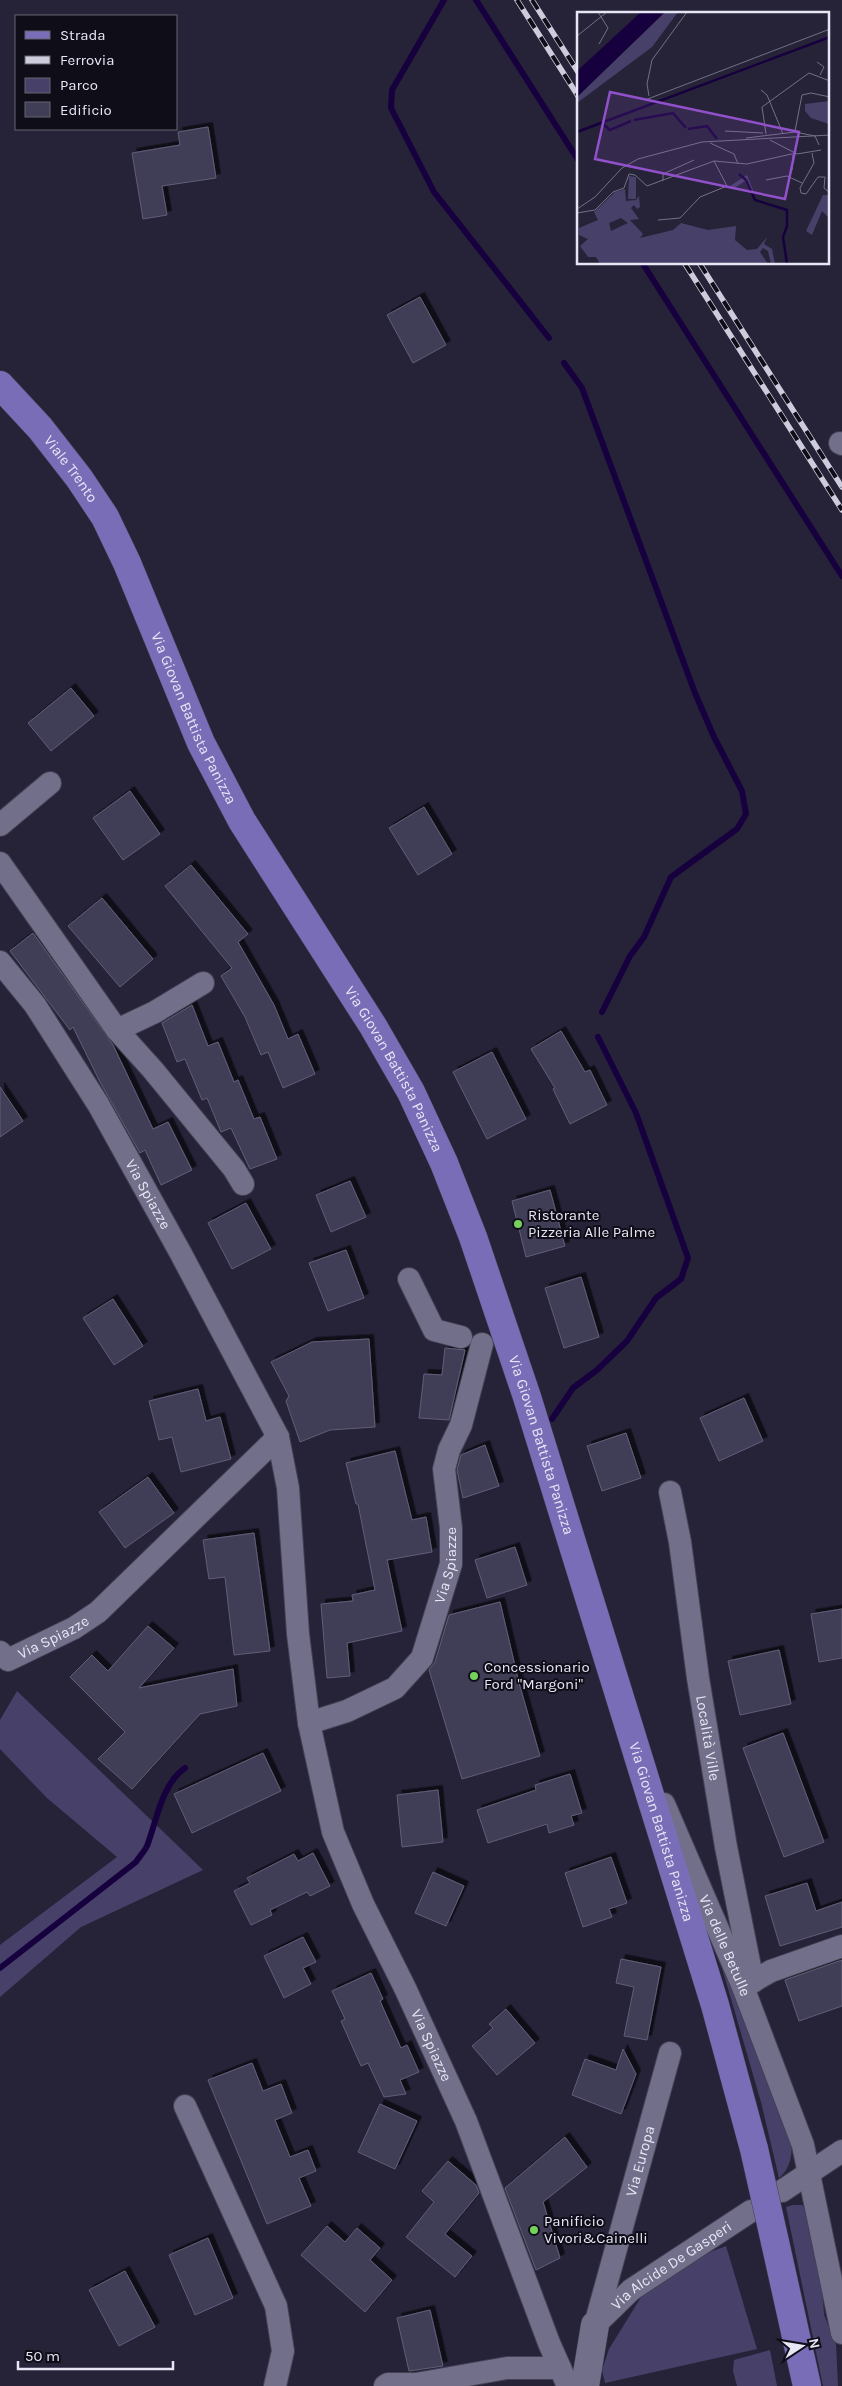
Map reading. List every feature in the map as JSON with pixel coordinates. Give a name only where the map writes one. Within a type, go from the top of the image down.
[{"type":"main road","name":"Viale Trento","points":[[0,385],[40,428],[79,478],[105,517],[127,563]]},
{"type":"main road","name":"Via Giovan Battista Panizza","points":[[127,563],[201,743],[233,803],[290,898],[373,1026],[411,1092],[444,1163],[474,1237],[527,1397],[715,2005],[754,2149],[807,2386]]},
{"type":"street","points":[[0,825],[50,782]]},
{"type":"street","points":[[0,863],[117,1030],[153,1070],[234,1169],[243,1184]]},
{"type":"street","name":"Via Spiazze","points":[[0,962],[35,1005],[98,1104],[180,1252],[278,1437],[288,1488],[298,1634],[309,1723],[333,1832],[363,1904],[405,1988],[466,2121],[564,2377],[507,2368],[416,2384],[388,2384],[385,2386]]},
{"type":"street","points":[[117,1030],[155,1012],[203,983]]},
{"type":"street","points":[[409,1280],[434,1330],[461,1337]]},
{"type":"street","name":"Via Spiazze","points":[[309,1723],[347,1710],[395,1688],[422,1658],[451,1564],[451,1528],[444,1468],[449,1450],[461,1424],[482,1344]]},
{"type":"street","name":"Via Spiazze","points":[[0,1652],[8,1660],[74,1628],[98,1612],[278,1437]]},
{"type":"street","name":"Località Ville","points":[[670,1492],[680,1542],[698,1678],[724,1838],[756,1980]]},
{"type":"street","name":"Via delle Betulle","points":[[628,1721],[756,1980],[789,2105],[811,2173],[842,2333]]},
{"type":"street","points":[[756,1980],[842,1946]]},
{"type":"street","name":"Via Europa","points":[[585,2386],[595,2324],[670,2054]]},
{"type":"street","points":[[185,2106],[276,2306],[283,2351],[274,2386]]},
{"type":"street","points":[[782,2191],[842,2151]]},
{"type":"street","name":"Via Alcide De Gasperi","points":[[595,2324],[631,2290],[751,2211]]},
{"type":"green space","points":[[17,1691],[203,1870],[81,1927],[0,1997],[0,1945],[117,1857],[47,1798],[0,1749],[0,1720]]},
{"type":"green space","points":[[724,1959],[792,2137],[789,2164],[779,2178],[761,2102],[720,1961]]},
{"type":"green space","points":[[802,2205],[809,2213],[820,2256],[824,2315],[836,2344],[838,2386],[823,2386],[786,2207]]},
{"type":"green space","points":[[726,2246],[757,2349],[605,2383],[602,2370],[609,2349],[643,2294],[692,2259]]},
{"type":"green space","points":[[770,2350],[777,2386],[737,2386],[733,2371],[734,2360]]},
{"type":"building","points":[[208,127],[216,178],[162,186],[167,215],[143,219],[132,153],[180,145],[178,132]]},
{"type":"building","points":[[420,297],[446,345],[413,363],[387,315]]},
{"type":"building","points":[[71,688],[94,716],[51,751],[28,723]]},
{"type":"building","points":[[130,791],[160,834],[123,860],[93,818]]},
{"type":"building","points":[[424,807],[452,854],[418,875],[389,828]]},
{"type":"building","points":[[191,865],[248,934],[238,942],[274,1005],[288,1039],[298,1034],[315,1074],[283,1088],[268,1052],[261,1055],[245,1017],[221,976],[232,968],[165,886]]},
{"type":"building","points":[[102,898],[153,959],[120,987],[68,926]]},
{"type":"building","points":[[33,933],[113,1045],[153,1129],[168,1122],[192,1170],[161,1185],[145,1150],[140,1153],[100,1082],[73,1027],[70,1030],[10,951]]},
{"type":"building","points":[[192,1005],[208,1046],[218,1042],[234,1082],[238,1080],[254,1119],[260,1117],[277,1159],[250,1169],[231,1128],[221,1132],[207,1098],[202,1100],[185,1059],[177,1062],[162,1023]]},
{"type":"building","points":[[561,1031],[585,1072],[590,1070],[607,1105],[570,1124],[553,1089],[555,1088],[531,1049]]},
{"type":"building","points":[[492,1052],[526,1119],[487,1139],[453,1072]]},
{"type":"building","points":[[0,1087],[23,1121],[0,1137]]},
{"type":"building","points":[[350,1181],[366,1217],[331,1232],[316,1195]]},
{"type":"building","points":[[550,1190],[565,1246],[526,1257],[512,1201]]},
{"type":"building","points":[[246,1203],[271,1249],[232,1269],[208,1223]]},
{"type":"building","points":[[346,1250],[364,1298],[328,1311],[309,1263]]},
{"type":"building","points":[[581,1277],[599,1337],[564,1348],[545,1288]]},
{"type":"building","points":[[113,1299],[143,1346],[114,1365],[83,1318]]},
{"type":"building","points":[[369,1339],[375,1427],[330,1430],[300,1442],[286,1401],[289,1396],[271,1362],[312,1342]]},
{"type":"building","points":[[445,1348],[465,1350],[449,1420],[419,1418],[424,1374],[442,1375]]},
{"type":"building","points":[[198,1389],[206,1421],[220,1417],[231,1459],[181,1472],[172,1437],[159,1440],[149,1401]]},
{"type":"building","points":[[744,1398],[763,1441],[719,1461],[700,1418]]},
{"type":"building","points":[[626,1433],[641,1478],[602,1491],[587,1446]]},
{"type":"building","points":[[485,1445],[499,1486],[463,1498],[457,1470],[461,1455]]},
{"type":"building","points":[[395,1451],[412,1520],[426,1517],[432,1552],[387,1560],[402,1631],[347,1643],[350,1676],[327,1678],[321,1604],[353,1601],[352,1595],[375,1590],[358,1504],[356,1504],[346,1463]]},
{"type":"building","points":[[148,1477],[174,1513],[125,1548],[99,1512]]},
{"type":"building","points":[[254,1533],[270,1651],[234,1655],[225,1577],[209,1579],[203,1540]]},
{"type":"building","points":[[515,1547],[527,1585],[487,1598],[475,1560]]},
{"type":"building","points":[[500,1602],[519,1683],[540,1756],[462,1779],[429,1670],[435,1662],[449,1615]]},
{"type":"building","points":[[842,1609],[842,1658],[819,1662],[811,1614]]},
{"type":"building","points":[[148,1626],[174,1648],[139,1688],[233,1669],[237,1706],[200,1714],[132,1789],[98,1759],[125,1732],[70,1677],[92,1655],[108,1671]]},
{"type":"building","points":[[779,1650],[791,1704],[740,1715],[728,1661]]},
{"type":"building","points":[[783,1733],[824,1842],[784,1857],[743,1748]]},
{"type":"building","points":[[263,1753],[281,1791],[192,1833],[174,1794]]},
{"type":"building","points":[[570,1774],[582,1813],[571,1816],[574,1825],[549,1833],[547,1824],[488,1843],[477,1810],[536,1790],[535,1785]]},
{"type":"building","points":[[438,1790],[443,1842],[402,1847],[397,1795]]},
{"type":"building","points":[[313,1853],[330,1886],[310,1896],[307,1892],[270,1910],[272,1915],[251,1925],[234,1891],[250,1883],[247,1878],[294,1854],[298,1861]]},
{"type":"building","points":[[611,1857],[627,1903],[609,1909],[612,1917],[583,1927],[565,1873]]},
{"type":"building","points":[[433,1872],[464,1886],[446,1926],[415,1913]]},
{"type":"building","points":[[807,1883],[816,1911],[842,1902],[842,1927],[780,1946],[765,1896]]},
{"type":"building","points":[[303,1937],[316,1962],[303,1968],[311,1984],[284,1998],[264,1956]]},
{"type":"building","points":[[621,1959],[661,1967],[647,2040],[624,2036],[634,1987],[616,1983]]},
{"type":"building","points":[[842,1960],[842,2006],[799,2021],[785,1980]]},
{"type":"building","points":[[371,1973],[383,1999],[380,2001],[401,2048],[407,2045],[419,2072],[400,2080],[406,2094],[384,2097],[368,2063],[361,2066],[341,2021],[345,2019],[332,1991]]},
{"type":"building","points":[[506,2009],[535,2043],[497,2075],[472,2046],[493,2028],[489,2024]]},
{"type":"building","points":[[623,2049],[636,2074],[621,2114],[572,2095],[585,2059],[616,2070]]},
{"type":"building","points":[[252,2063],[263,2091],[281,2084],[292,2113],[275,2120],[290,2157],[308,2150],[316,2171],[299,2178],[311,2206],[267,2224],[208,2080]]},
{"type":"building","points":[[380,2104],[417,2121],[395,2169],[358,2152]]},
{"type":"building","name":"Panificio Vivori&Cainelli","points":[[565,2137],[587,2167],[543,2202],[560,2258],[536,2270],[505,2188]]},
{"type":"building","points":[[448,2161],[476,2185],[479,2193],[445,2234],[472,2256],[455,2277],[406,2237],[434,2202],[422,2191]]},
{"type":"building","points":[[327,2226],[345,2242],[357,2228],[380,2248],[370,2260],[392,2280],[365,2312],[301,2255]]},
{"type":"building","points":[[208,2238],[233,2298],[195,2315],[169,2255]]},
{"type":"building","points":[[125,2271],[155,2327],[119,2346],[89,2290]]},
{"type":"building","points":[[430,2310],[443,2366],[409,2371],[397,2318]]},
{"type":"waterway","points":[[444,0],[392,90],[391,108],[434,192],[549,338]]},
{"type":"waterway","points":[[476,0],[577,158]]},
{"type":"waterway","points":[[644,265],[842,576]]},
{"type":"waterway","points":[[564,363],[582,388],[695,693],[714,737],[742,791],[746,814],[737,829],[671,877],[644,937],[630,956],[602,1012]]},
{"type":"waterway","points":[[552,1419],[573,1388],[597,1370],[627,1341],[656,1298],[681,1279],[688,1258],[636,1113],[598,1037]]},
{"type":"waterway","points":[[0,1968],[136,1862],[147,1846],[165,1793],[177,1775],[185,1768]]},
{"type":"railway","points":[[517,0],[577,94]]},
{"type":"railway","points":[[532,0],[577,70]]},
{"type":"railway","points":[[686,265],[842,510]]},
{"type":"railway","points":[[701,265],[842,487]]},
{"type":"place","name":"Ristorante Pizzeria Alle Palme","points":[[518,1224]]},
{"type":"place","name":"Concessionario Ford \"Margoni\"","points":[[474,1676]]},
{"type":"place","name":"Panificio Vivori&Cainelli","points":[[534,2230]]}]
